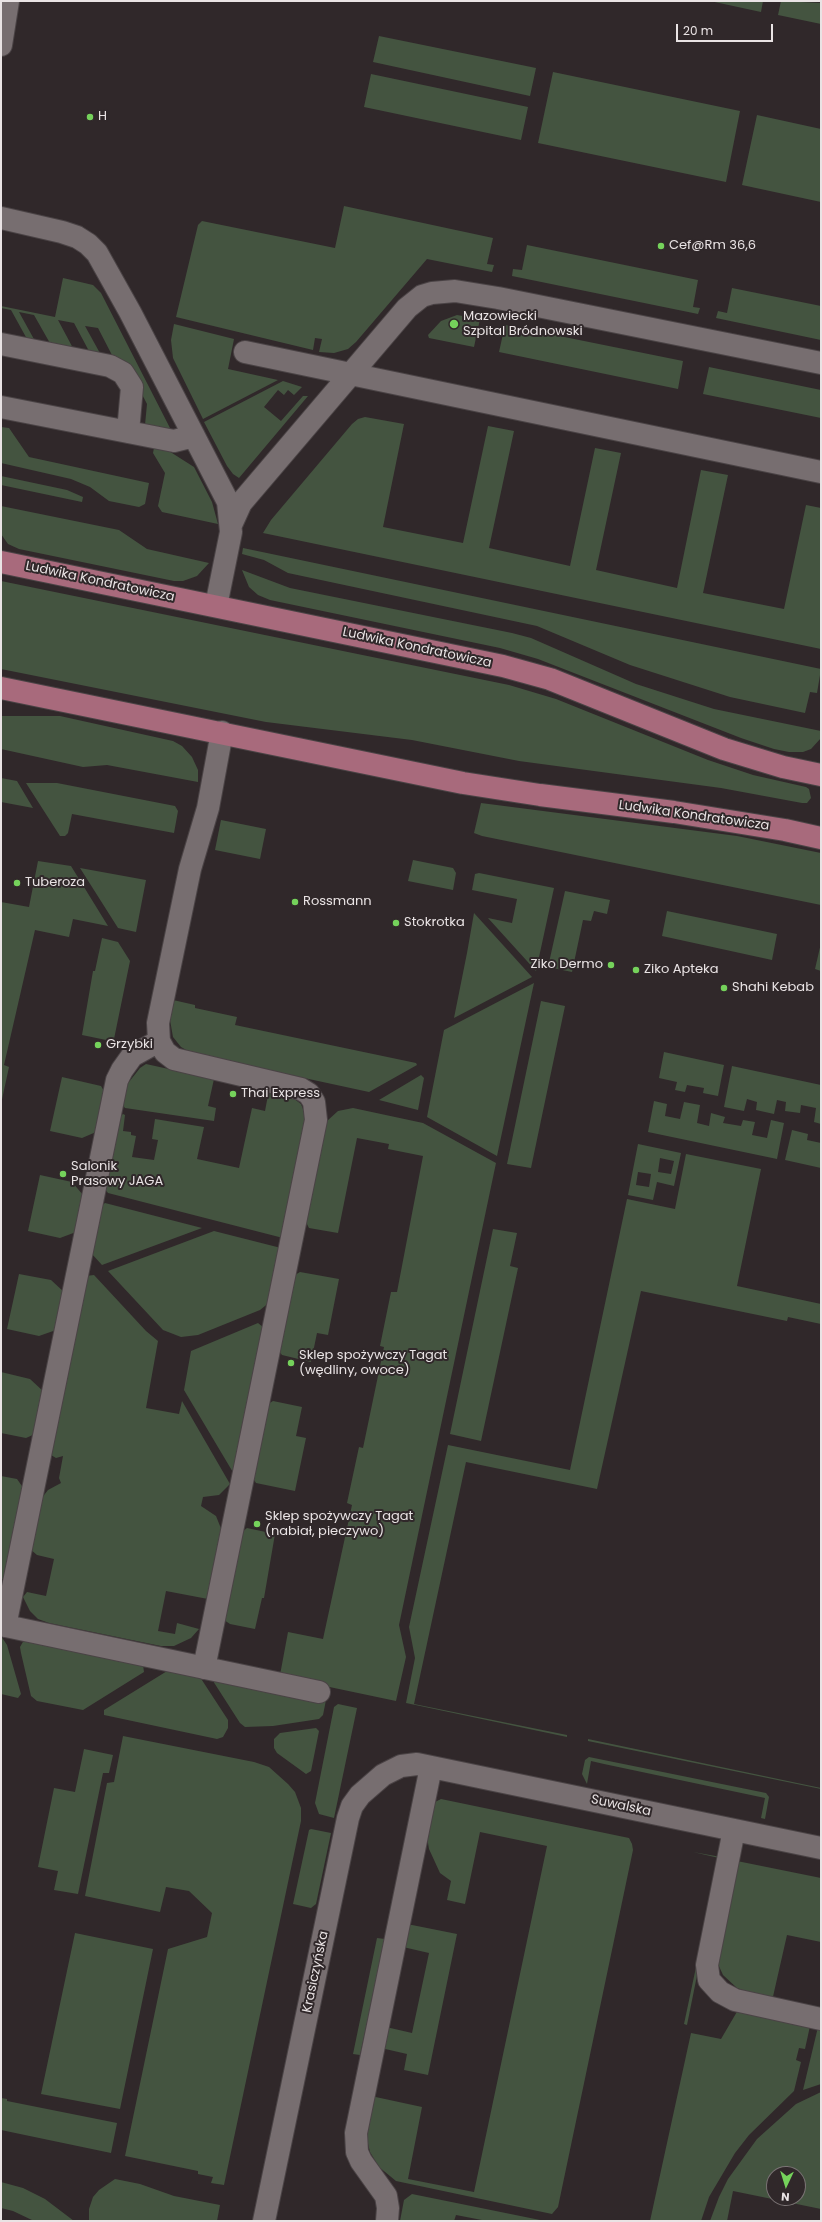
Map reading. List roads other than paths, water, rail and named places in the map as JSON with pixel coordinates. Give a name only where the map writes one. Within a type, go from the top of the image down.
[{"type":"main road","name":"Ludwika Kondratowicza","points":[[1,562],[503,666],[550,679],[724,749],[783,767],[821,775]]},
{"type":"main road","name":"Ludwika Kondratowicza","points":[[1,688],[222,732],[463,783],[540,795],[674,812],[785,830],[821,838]]},
{"type":"street","points":[[1,45],[8,1]]},
{"type":"street","points":[[1,218],[62,232],[77,237],[96,253],[130,312],[226,496],[230,510],[231,525]]},
{"type":"street","points":[[216,606],[231,525],[241,503],[350,374],[414,302],[422,296],[444,291],[498,298],[821,363]]},
{"type":"street","points":[[1,344],[110,366],[123,373],[132,387],[128,432]]},
{"type":"street","points":[[245,352],[821,472]]},
{"type":"street","points":[[1,407],[174,441],[194,436]]},
{"type":"street","points":[[204,1668],[316,1114],[312,1098],[301,1089],[174,1059],[165,1052],[159,1041],[158,1023],[190,869],[208,808],[222,732]]},
{"type":"street","points":[[159,1041],[132,1056],[117,1080],[3,1626],[319,1692]]},
{"type":"street","name":"Krasiczyńska","points":[[264,2221],[350,1811],[356,1800],[365,1790],[383,1775],[401,1766],[426,1766]]},
{"type":"street","points":[[387,2221],[388,2208],[386,2196],[361,2161],[356,2147],[356,2133],[426,1766]]},
{"type":"street","name":"Suwalska","points":[[426,1766],[821,1848]]},
{"type":"street","points":[[734,1830],[707,1965],[709,1980],[720,1992],[735,2000],[821,2019]]},
{"type":"place","name":"H","points":[[90,117]]},
{"type":"place","name":"Cef@Rm 36,6","points":[[661,246]]},
{"type":"place","name":"Mazowiecki Szpital Bródnowski","points":[[454,324]]},
{"type":"place","name":"Tuberoza","points":[[17,883]]},
{"type":"place","name":"Rossmann","points":[[295,902]]},
{"type":"place","name":"Stokrotka","points":[[396,923]]},
{"type":"place","name":"Ziko Dermo","points":[[611,965]]},
{"type":"place","name":"Ziko Apteka","points":[[636,970]]},
{"type":"place","name":"Shahi Kebab","points":[[724,988]]},
{"type":"place","name":"Grzybki","points":[[98,1045]]},
{"type":"place","name":"Thai Express","points":[[233,1094]]},
{"type":"place","name":"Salonik Prasowy JAGA","points":[[63,1174]]},
{"type":"place","name":"Sklep spożywczy Tagat (wędliny, owoce)","points":[[291,1363]]},
{"type":"place","name":"Sklep spożywczy Tagat (nabiał, pieczywo)","points":[[257,1524]]}]
